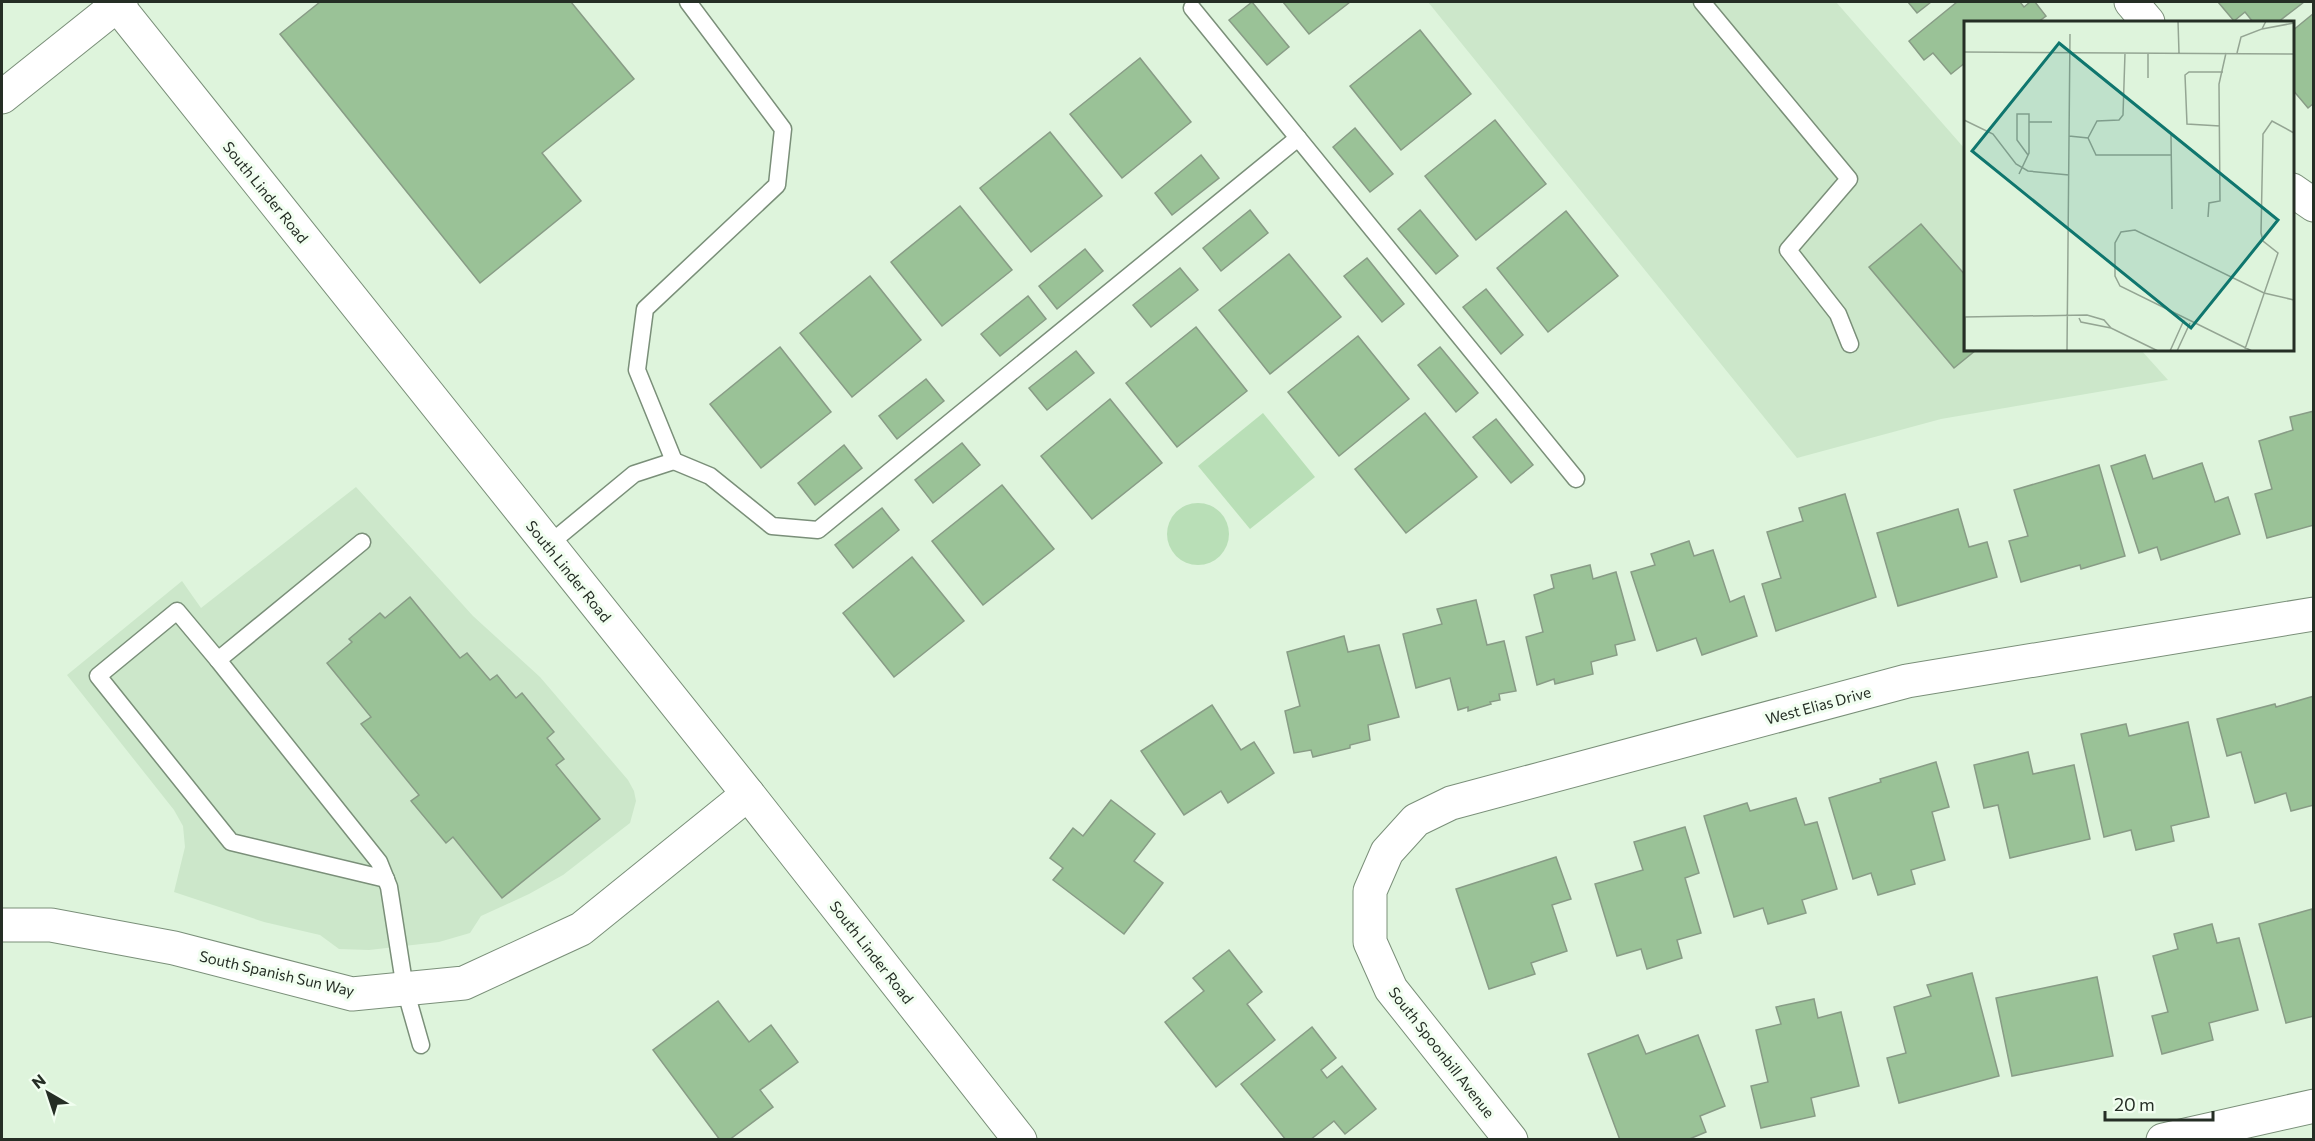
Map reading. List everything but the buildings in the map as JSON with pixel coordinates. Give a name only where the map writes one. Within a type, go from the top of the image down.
[{"type":"street","points":[[2132,2],[2147,21]]},
{"type":"street","points":[[2,97],[117,3]]},
{"type":"street","name":"South Linder Road","points":[[117,3],[748,794],[1020,1140]]},
{"type":"street","points":[[2294,191],[2313,205]]},
{"type":"street","name":"West Elias Drive","points":[[1370,891],[1387,852],[1416,820],[1451,803],[1907,681],[2313,614]]},
{"type":"street","name":"South Spanish Sun Way","points":[[2,925],[51,925],[163,946],[352,994],[464,983],[581,929],[748,794]]},
{"type":"street","name":"South Spoonbill Avenue","points":[[1370,891],[1370,942],[1390,989],[1511,1140]]},
{"type":"street","points":[[2163,1140],[2284,1127],[2313,1106]]},
{"type":"lane","points":[[674,461],[637,370],[645,309],[777,185],[783,129],[688,2]]},
{"type":"lane","points":[[1702,2],[1848,179],[1788,250],[1838,314],[1850,344]]},
{"type":"lane","points":[[1192,8],[1576,479]]},
{"type":"lane","points":[[548,545],[634,474],[674,461],[710,476],[772,526],[818,530],[1298,138]]},
{"type":"lane","points":[[218,660],[362,542]]},
{"type":"lane","points":[[386,879],[231,842],[98,676],[177,611],[377,857],[386,879],[389,888],[405,989],[421,1045]]},
{"type":"shaded area","points":[[1428,2],[1836,2],[1964,148],[1964,351],[2142,351],[2168,380],[1941,419],[1797,458]]},
{"type":"shaded area","points":[[1263,413],[1315,477],[1250,529],[1198,466]]},
{"type":"shaded area","points":[[356,487],[473,616],[540,677],[628,780],[636,801],[630,823],[563,875],[481,916],[470,933],[439,942],[369,950],[339,949],[320,935],[264,922],[174,892],[185,847],[183,826],[174,810],[67,675],[182,581],[201,608]]},
{"type":"shaded area","points":[[1198,503],[1210,505],[1220,512],[1227,522],[1229,534],[1227,546],[1220,556],[1210,563],[1198,565],[1186,563],[1176,556],[1169,546],[1167,534],[1169,522],[1176,512],[1186,505]]}]
